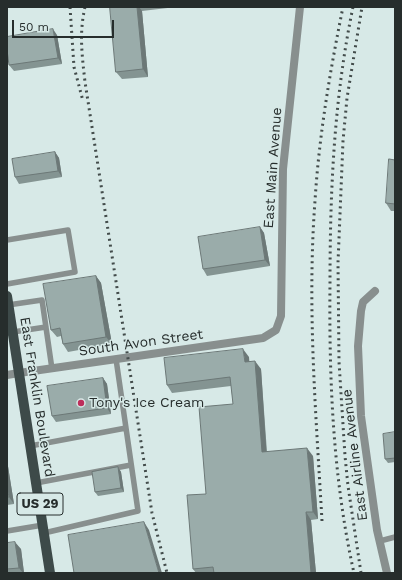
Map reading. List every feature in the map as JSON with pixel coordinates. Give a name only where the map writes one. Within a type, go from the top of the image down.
[{"type":"main road","name":"East Franklin Boulevard","points":[[8,301],[50,573]]},
{"type":"street","name":"East Main Avenue","points":[[276,330],[281,316],[283,169],[300,7]]},
{"type":"street","name":"East Airline Avenue","points":[[374,291],[363,302],[358,324],[361,416],[380,541],[387,573]]},
{"type":"street","name":"South Avon Street","points":[[7,375],[263,338],[276,330]]},
{"type":"lane","points":[[7,240],[68,230],[74,272],[7,284]]},
{"type":"lane","points":[[8,301],[42,300],[52,369]]},
{"type":"lane","points":[[13,332],[46,327]]},
{"type":"lane","points":[[7,531],[43,529],[138,511],[116,360]]},
{"type":"lane","points":[[30,446],[126,428]]},
{"type":"lane","points":[[36,483],[131,465]]},
{"type":"lane","points":[[380,541],[395,537]]},
{"type":"building","points":[[110,7],[137,7],[143,69],[116,72]]},
{"type":"building","points":[[53,29],[58,58],[9,65],[7,37]]},
{"type":"building","points":[[55,152],[58,171],[15,177],[12,159]]},
{"type":"building","points":[[389,159],[395,160],[395,204],[386,203]]},
{"type":"building","points":[[260,227],[265,260],[203,269],[198,237]]},
{"type":"building","points":[[96,276],[106,337],[63,344],[60,328],[51,330],[43,284]]},
{"type":"building","points":[[243,349],[245,362],[255,361],[262,452],[307,448],[313,512],[306,512],[311,573],[214,573],[213,567],[193,569],[187,495],[206,494],[199,407],[233,404],[230,377],[167,385],[164,358]]},
{"type":"building","name":"Tony's Ice Cream","points":[[103,378],[107,408],[52,416],[47,386]]},
{"type":"building","points":[[395,432],[395,458],[385,459],[383,434]]},
{"type":"building","points":[[118,467],[121,488],[95,492],[92,472]]},
{"type":"building","points":[[144,522],[159,573],[74,573],[68,535]]},
{"type":"building","points":[[15,542],[19,568],[7,569],[7,543]]},
{"type":"railway","points":[[70,7],[74,67],[83,101]]},
{"type":"railway","points":[[85,7],[82,26],[82,53],[85,82],[152,513],[167,573]]},
{"type":"railway","points":[[322,521],[313,361],[313,241],[322,128],[329,79],[343,7]]},
{"type":"railway","points":[[353,7],[341,76],[334,145],[330,249],[330,356],[337,466],[341,502],[354,573]]},
{"type":"railway","points":[[361,573],[345,456],[339,362],[338,263],[343,141],[347,98],[362,7]]},
{"type":"place","name":"Tony's Ice Cream","points":[[81,403]]}]
